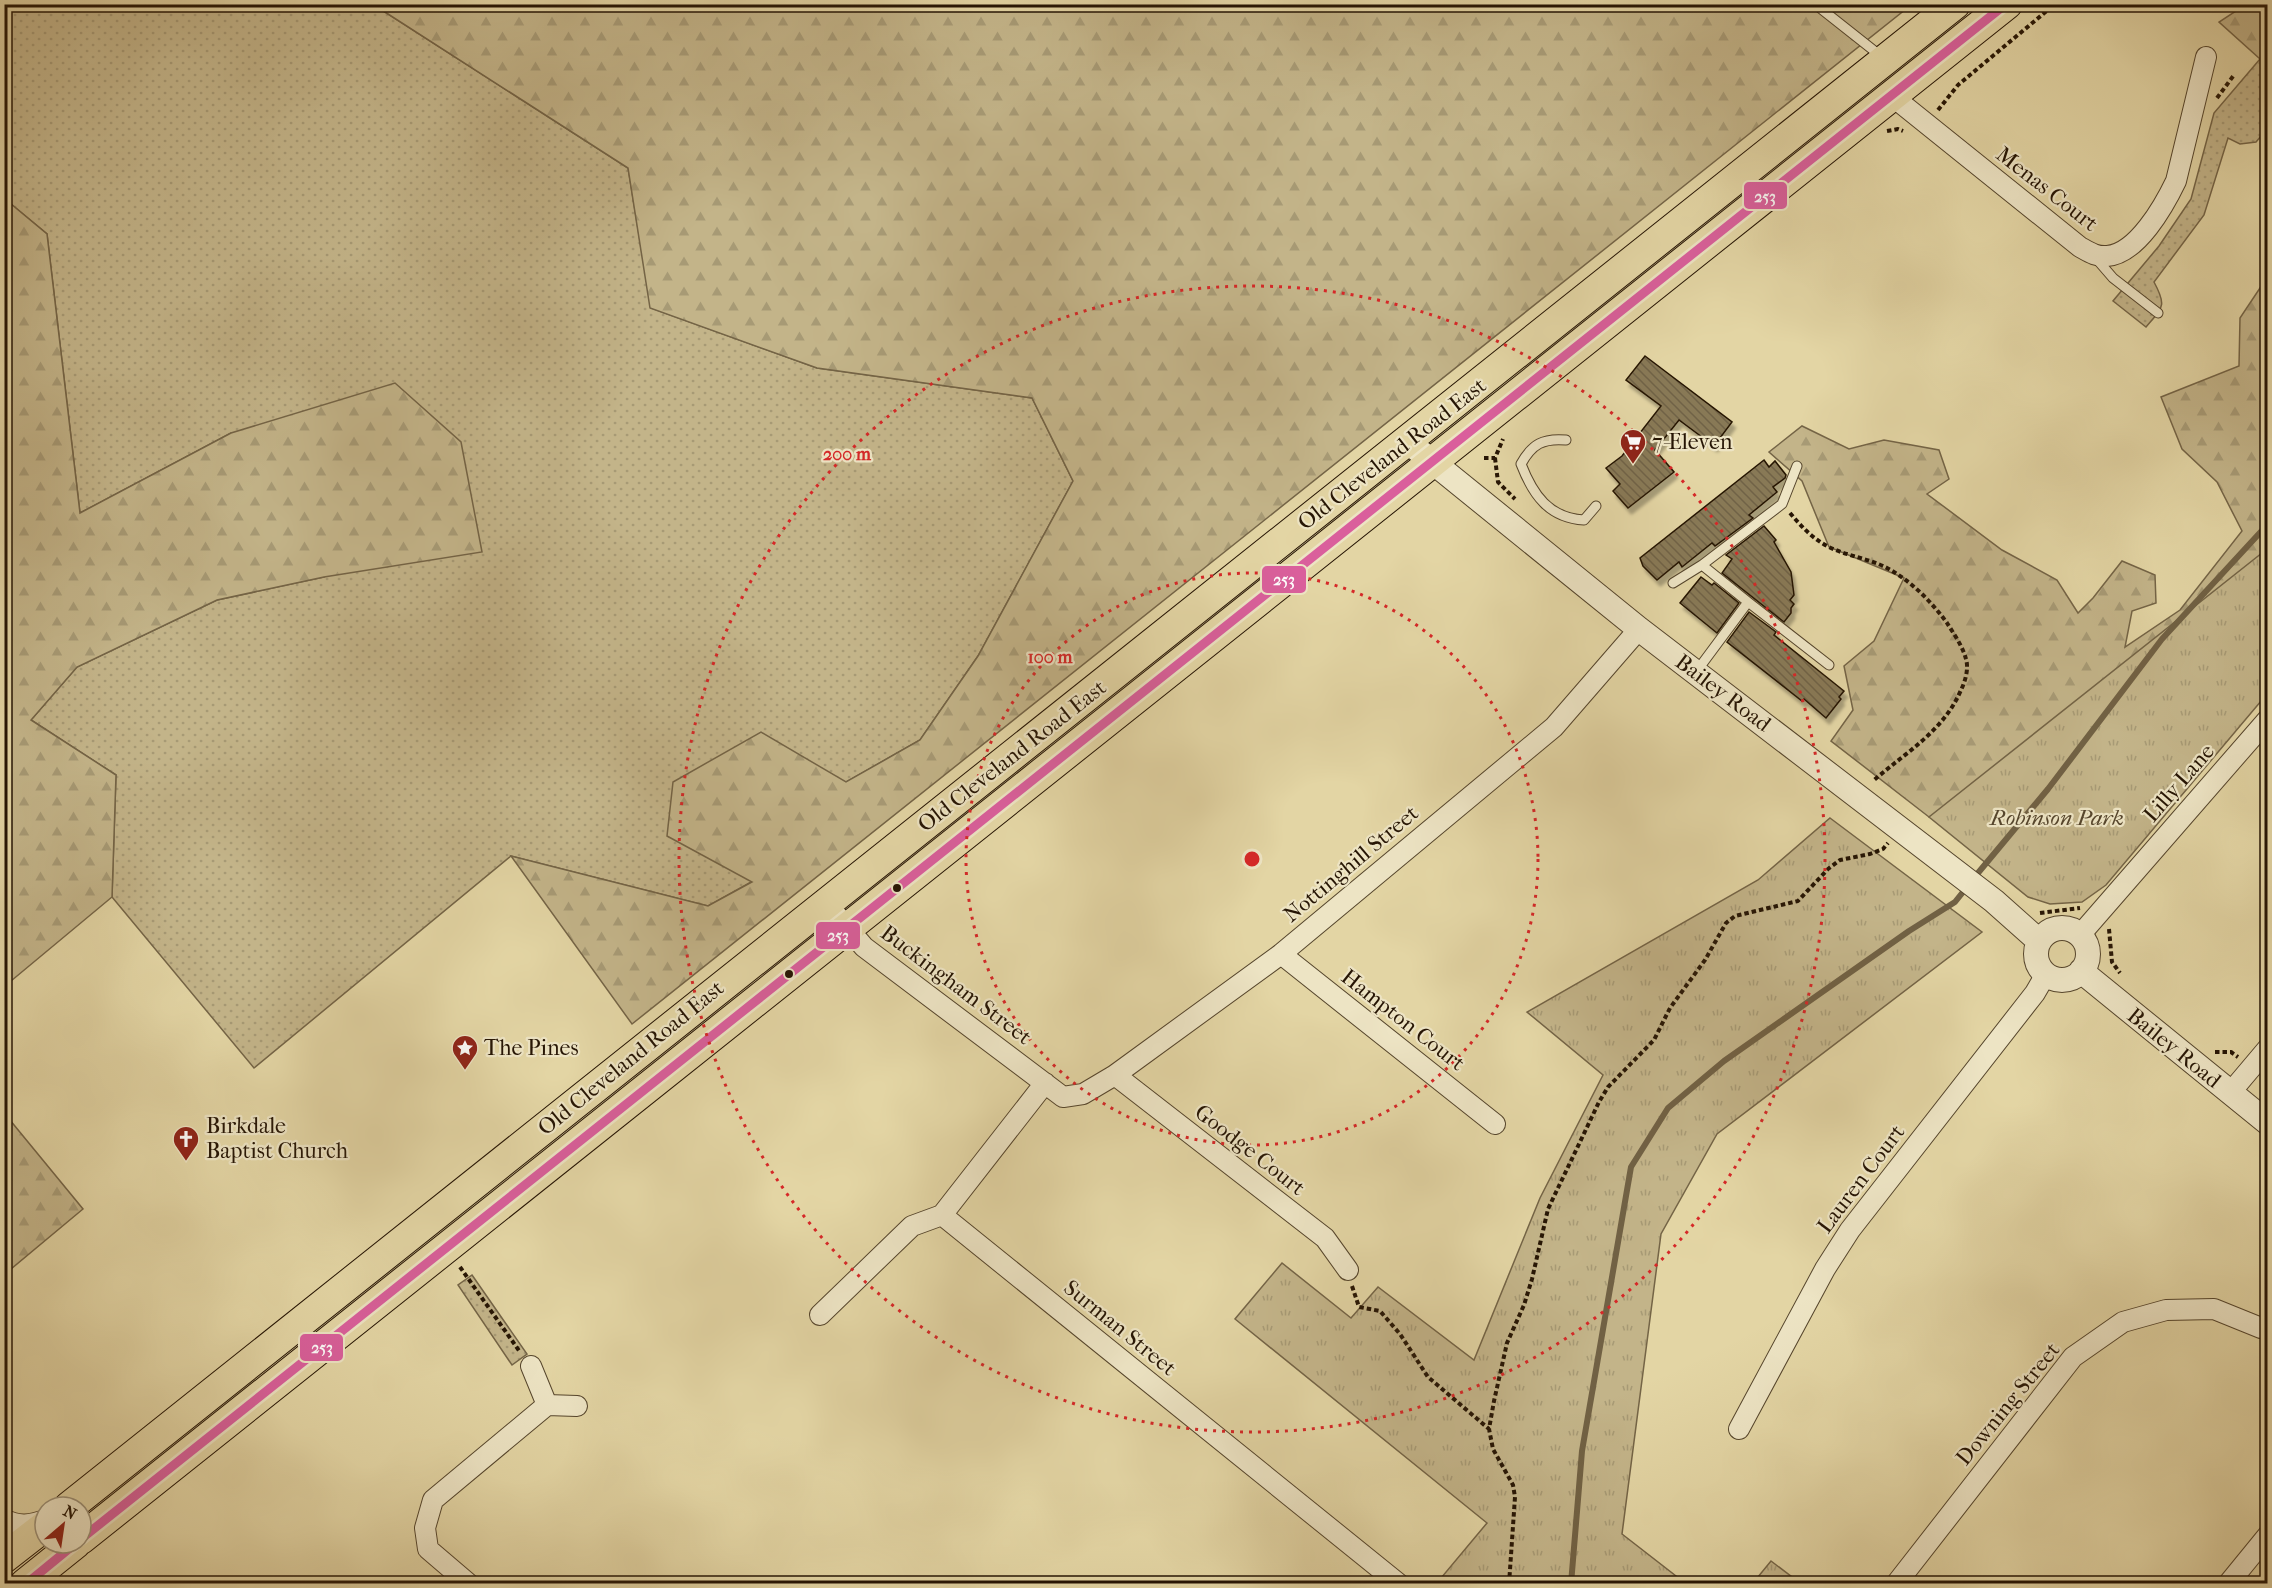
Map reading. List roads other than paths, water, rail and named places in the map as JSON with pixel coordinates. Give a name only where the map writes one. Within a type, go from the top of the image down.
[{"type":"main road","name":"Old Cleveland Road East","points":[[84,1495],[1955,4]]},
{"type":"main road","name":"Old Cleveland Road East","points":[[93,1529],[2007,4]]},
{"type":"main road","points":[[4,1558],[33,1535]]},
{"type":"main road","points":[[25,1584],[61,1555]]},
{"type":"street","name":"Menas Court","points":[[1892,96],[2080,248],[2093,255],[2108,256],[2125,250],[2140,237],[2168,199],[2176,181],[2206,57]]},
{"type":"street","name":"Bailey Road","points":[[1408,442],[1639,629],[1994,901],[2039,941]]},
{"type":"street","name":"Nottinghill Street","points":[[1063,1097],[1083,1095],[1115,1075],[1281,954],[1554,727],[1639,629]]},
{"type":"street","name":"Lilly Lane","points":[[2087,926],[2268,719]]},
{"type":"street","name":"Buckingham Street","points":[[826,903],[864,946],[1063,1097]]},
{"type":"street","points":[[2087,926],[2085,941],[2088,957],[2081,971],[2076,976],[2061,980],[2046,974],[2036,955],[2039,941],[2044,934],[2058,928],[2074,930],[2087,926]]},
{"type":"street","name":"Hampton Court","points":[[1281,954],[1495,1124]]},
{"type":"street","name":"Bailey Road","points":[[2081,971],[2268,1123]]},
{"type":"street","name":"Lauren Court","points":[[1739,1429],[1825,1269],[1851,1230],[2035,993],[2046,974]]},
{"type":"street","points":[[2230,1093],[2268,1048]]},
{"type":"street","name":"Goodge Court","points":[[1115,1075],[1324,1238],[1348,1270]]},
{"type":"street","points":[[820,1315],[912,1226],[942,1215],[1045,1083]]},
{"type":"street","name":"Surman Street","points":[[942,1215],[1399,1584]]},
{"type":"street","name":"Downing Street","points":[[1896,1584],[2073,1357],[2124,1322],[2166,1310],[2214,1308],[2265,1329]]},
{"type":"street","points":[[531,1365],[547,1406]]},
{"type":"street","points":[[469,1584],[428,1549],[425,1528],[433,1500],[547,1406],[577,1406]]},
{"type":"street","points":[[4,1519],[11,1523],[33,1524]]},
{"type":"street","points":[[2228,1584],[2268,1535]]},
{"type":"lane","points":[[1815,4],[1886,59]]},
{"type":"lane","points":[[2093,255],[2113,278],[2158,313]]},
{"type":"lane","points":[[1566,440],[1549,439],[1529,449],[1521,464],[1529,485],[1550,509],[1568,519],[1584,520],[1596,506]]},
{"type":"lane","points":[[1673,583],[1702,565],[1782,504],[1797,466]]},
{"type":"lane","points":[[1702,565],[1829,665]]},
{"type":"lane","points":[[1696,672],[1748,602]]},
{"type":"waterway","points":[[1973,879],[2048,789],[2162,639],[2268,524]]},
{"type":"waterway","points":[[1571,1584],[1582,1451],[1631,1167],[1668,1108],[1724,1061],[1909,931],[1955,902],[1967,887]]},
{"type":"place","name":"7-Eleven","points":[[1633,465]]},
{"type":"place","name":"The Pines","points":[[465,1071]]},
{"type":"place","name":"Birkdale Baptist Church","points":[[186,1162]]},
{"type":"park label","name":"Robinson Park","points":[[2057,818]]}]
